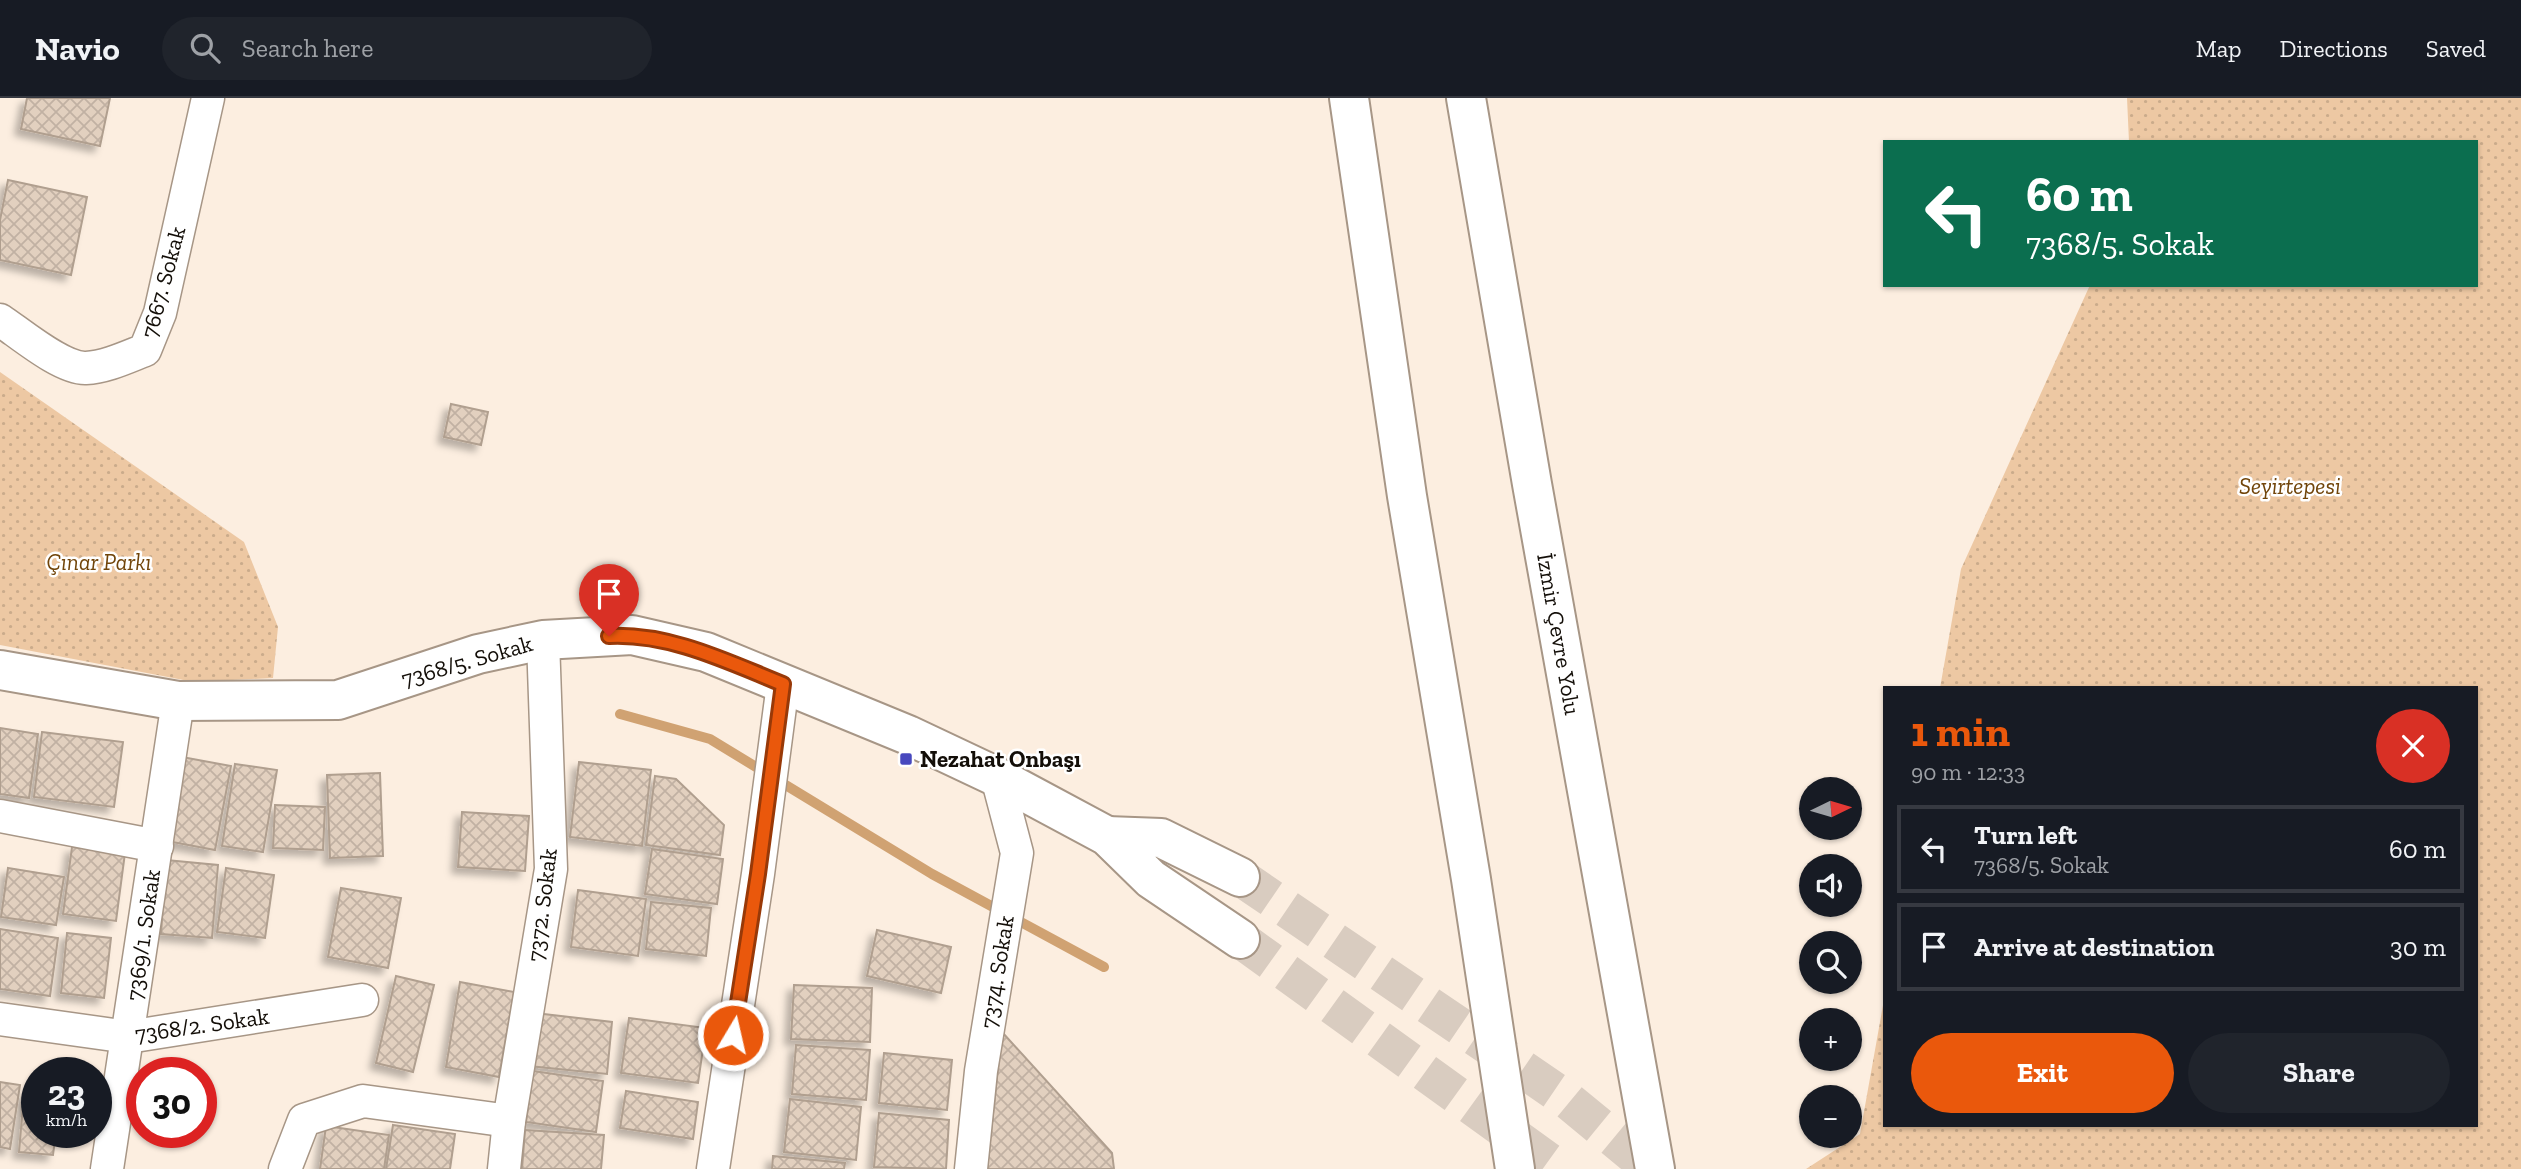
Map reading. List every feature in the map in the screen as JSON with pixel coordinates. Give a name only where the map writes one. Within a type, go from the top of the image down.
[{"type":"main road","points":[[1349,98],[1407,496],[1471,879],[1515,1169]]},
{"type":"main road","name":"İzmir Çevre Yolu","points":[[1466,98],[1655,1169]]},
{"type":"main road","name":"7368/5. Sokak","points":[[0,670],[178,701],[338,700],[478,654],[543,640],[632,635],[706,652],[908,735],[997,778],[1107,836],[1151,879],[1240,939]]},
{"type":"main road","name":"7368/5. Sokak","points":[[1107,836],[1161,838],[1240,877]]},
{"type":"street","name":"7667. Sokak","points":[[0,320],[67,364],[86,368],[113,362],[145,350],[160,313],[208,98]]},
{"type":"street","name":"7372. Sokak","points":[[504,1169],[509,1121],[551,869],[543,640]]},
{"type":"street","points":[[713,1169],[758,874],[783,684]]},
{"type":"street","name":"7369/1. Sokak","points":[[107,1169],[178,701]]},
{"type":"street","name":"7374. Sokak","points":[[971,1169],[981,1071],[1017,853],[997,778]]},
{"type":"street","points":[[0,816],[156,846]]},
{"type":"street","name":"7368/2. Sokak","points":[[0,1019],[128,1037],[362,1000]]},
{"type":"street","points":[[285,1169],[304,1120],[363,1101],[509,1121]]},
{"type":"green space","name":"Seyirtepesi","points":[[2127,98],[2521,98],[2521,1169],[1806,1169],[1838,1148],[1862,1148],[1862,1123],[1883,1005],[1883,1127],[2478,1127],[2478,686],[1940,686],[1961,569],[2089,287],[2478,287],[2478,140],[2129,140]]},
{"type":"green space","name":"Çınar Parkı","points":[[0,372],[244,542],[278,627],[273,678],[194,682],[0,645]]},
{"type":"building","points":[[27,98],[110,98],[100,146],[21,129]]},
{"type":"building","points":[[8,180],[87,197],[71,275],[0,260],[0,220]]},
{"type":"building","points":[[451,404],[488,412],[481,445],[444,437]]},
{"type":"building","points":[[0,728],[38,734],[29,798],[0,794]]},
{"type":"building","points":[[42,732],[123,742],[114,807],[34,797]]},
{"type":"building","points":[[182,757],[231,766],[215,850],[167,841]]},
{"type":"building","points":[[579,762],[651,770],[642,846],[570,837]]},
{"type":"building","points":[[235,764],[277,770],[263,852],[222,846]]},
{"type":"building","points":[[380,773],[383,856],[330,858],[327,775]]},
{"type":"building","points":[[655,776],[676,779],[724,825],[720,855],[646,845]]},
{"type":"building","points":[[275,805],[325,807],[323,850],[273,848]]},
{"type":"building","points":[[462,812],[529,816],[525,871],[458,867]]},
{"type":"building","points":[[72,847],[125,853],[116,921],[63,914]]},
{"type":"building","points":[[652,849],[723,859],[717,904],[645,894]]},
{"type":"building","points":[[166,860],[218,865],[212,938],[161,934]]},
{"type":"building","points":[[8,868],[64,877],[56,925],[1,917]]},
{"type":"building","points":[[226,868],[274,875],[265,938],[217,932]]},
{"type":"building","points":[[341,888],[401,898],[388,968],[328,957]]},
{"type":"building","points":[[578,890],[646,899],[638,956],[571,947]]},
{"type":"building","points":[[651,902],[711,908],[706,956],[646,949]]},
{"type":"building","points":[[0,929],[58,938],[50,996],[0,989]]},
{"type":"building","points":[[877,930],[951,947],[941,993],[867,976]]},
{"type":"building","points":[[67,933],[111,938],[104,998],[61,993]]},
{"type":"building","points":[[396,976],[434,985],[413,1072],[376,1063]]},
{"type":"building","points":[[460,982],[514,992],[499,1077],[446,1067]]},
{"type":"building","points":[[794,985],[872,988],[870,1042],[791,1039]]},
{"type":"building","points":[[535,1013],[612,1022],[607,1074],[529,1066]]},
{"type":"building","points":[[629,1018],[706,1028],[698,1083],[621,1073]]},
{"type":"building","points":[[1002,1032],[1112,1153],[1114,1169],[987,1169]]},
{"type":"building","points":[[796,1045],[870,1050],[866,1100],[792,1094]]},
{"type":"building","points":[[884,1053],[952,1060],[947,1110],[879,1103]]},
{"type":"building","points":[[533,1071],[603,1081],[596,1132],[526,1122]]},
{"type":"building","points":[[0,1082],[20,1085],[10,1149],[0,1147]]},
{"type":"building","points":[[626,1091],[698,1102],[693,1139],[620,1128]]},
{"type":"building","points":[[790,1099],[861,1107],[856,1160],[784,1152]]},
{"type":"building","points":[[879,1113],[949,1120],[946,1169],[874,1167]]},
{"type":"building","points":[[393,1125],[455,1134],[450,1169],[386,1169]]},
{"type":"building","points":[[326,1126],[389,1135],[384,1169],[320,1169]]},
{"type":"building","points":[[21,1128],[21,1148],[54,1148],[53,1155],[19,1152]]},
{"type":"building","points":[[525,1130],[604,1135],[601,1169],[522,1169]]},
{"type":"building","points":[[773,1156],[845,1163],[844,1169],[772,1169]]},
{"type":"waterway","points":[[620,714],[710,739],[932,874],[1104,967]]},
{"type":"tunnel","points":[[1240,877],[1565,1098],[1651,1169]]},
{"type":"tunnel","points":[[1240,939],[1559,1169]]},
{"type":"place","name":"Nezahat Onbaşı","points":[[906,759]]},
{"type":"route","points":[[609,636],[632,635],[706,652],[783,684],[733,1035]]}]
